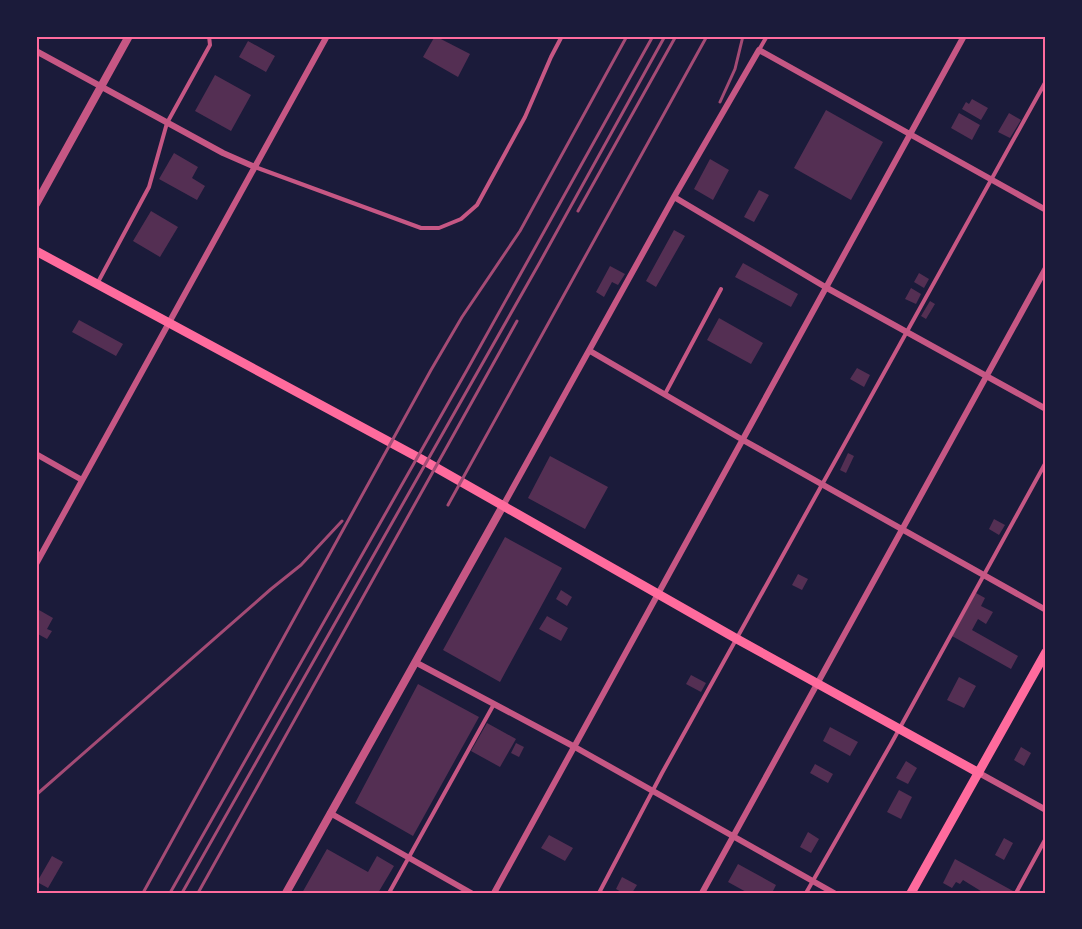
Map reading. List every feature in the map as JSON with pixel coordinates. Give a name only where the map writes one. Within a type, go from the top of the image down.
[{"type":"main road","points":[[36,251],[421,459],[899,730],[979,772]]},
{"type":"main road","points":[[911,893],[1046,652]]},
{"type":"street","points":[[36,204],[129,36]]},
{"type":"street","points":[[36,564],[327,36]]},
{"type":"street","points":[[494,893],[964,36]]},
{"type":"street","points":[[286,893],[674,197],[759,50],[1046,210]]},
{"type":"street","points":[[36,51],[223,153],[255,167]]},
{"type":"street","points":[[674,197],[827,288],[1046,409]]},
{"type":"street","points":[[702,893],[1046,268]]},
{"type":"street","points":[[590,351],[743,440],[1046,610]]},
{"type":"street","points":[[36,454],[82,480]]},
{"type":"street","points":[[415,662],[573,747],[834,893]]},
{"type":"street","points":[[979,772],[1046,810]]},
{"type":"street","points":[[330,813],[471,893]]},
{"type":"lane","points":[[96,285],[149,187],[167,123],[210,45],[209,36]]},
{"type":"lane","points":[[255,167],[421,228],[439,228],[461,219],[477,205],[491,180],[525,117],[550,57],[562,36]]},
{"type":"lane","points":[[759,50],[767,36]]},
{"type":"lane","points":[[599,893],[1046,81]]},
{"type":"lane","points":[[664,395],[721,289]]},
{"type":"lane","points":[[806,893],[899,730],[1046,462]]},
{"type":"lane","points":[[389,893],[494,704]]},
{"type":"lane","points":[[1016,893],[1046,838]]},
{"type":"building","points":[[435,36],[470,54],[458,77],[423,57]]},
{"type":"building","points":[[248,41],[275,56],[266,72],[239,57]]},
{"type":"building","points":[[215,75],[251,95],[231,131],[195,111]]},
{"type":"building","points":[[972,99],[988,108],[981,120],[962,109],[966,102],[969,104]]},
{"type":"building","points":[[826,110],[883,142],[851,200],[794,168]]},
{"type":"building","points":[[959,113],[980,125],[972,140],[951,128]]},
{"type":"building","points":[[1009,113],[1021,120],[1010,138],[998,132]]},
{"type":"building","points":[[174,153],[198,167],[192,178],[205,186],[197,200],[159,179]]},
{"type":"building","points":[[710,159],[729,170],[713,200],[694,189]]},
{"type":"building","points":[[759,190],[769,195],[754,222],[744,217]]},
{"type":"building","points":[[151,211],[178,227],[160,257],[133,241]]},
{"type":"building","points":[[674,230],[685,236],[656,287],[646,281]]},
{"type":"building","points":[[743,263],[798,294],[791,307],[735,277]]},
{"type":"building","points":[[610,266],[625,274],[618,285],[612,282],[604,297],[596,292]]},
{"type":"building","points":[[919,273],[929,279],[924,288],[914,282]]},
{"type":"building","points":[[911,288],[921,294],[916,304],[905,299]]},
{"type":"building","points":[[930,301],[935,304],[926,319],[921,316]]},
{"type":"building","points":[[719,318],[763,343],[751,364],[707,340]]},
{"type":"building","points":[[79,320],[123,344],[116,356],[72,332]]},
{"type":"building","points":[[857,368],[870,375],[864,387],[850,379]]},
{"type":"building","points":[[848,453],[854,456],[846,473],[840,470]]},
{"type":"building","points":[[550,456],[608,487],[585,529],[528,498]]},
{"type":"building","points":[[994,519],[1005,525],[999,535],[989,529]]},
{"type":"building","points":[[505,537],[562,568],[500,682],[443,650]]},
{"type":"building","points":[[798,574],[808,579],[802,590],[792,585]]},
{"type":"building","points":[[561,590],[572,597],[567,606],[556,599]]},
{"type":"building","points":[[976,593],[985,598],[981,606],[993,612],[986,624],[978,619],[972,630],[1018,656],[1011,669],[952,636]]},
{"type":"building","points":[[39,610],[53,618],[47,629],[52,631],[47,639],[36,633],[36,615]]},
{"type":"building","points":[[547,616],[568,628],[561,641],[539,629]]},
{"type":"building","points":[[691,675],[706,683],[701,692],[686,684]]},
{"type":"building","points":[[959,677],[976,686],[964,708],[947,700]]},
{"type":"building","points":[[418,684],[479,717],[413,836],[355,803]]},
{"type":"building","points":[[487,723],[516,739],[500,767],[471,751]]},
{"type":"building","points":[[830,727],[858,742],[850,756],[823,741]]},
{"type":"building","points":[[516,743],[524,747],[519,757],[511,753]]},
{"type":"building","points":[[1021,747],[1031,753],[1024,766],[1014,760]]},
{"type":"building","points":[[906,761],[917,768],[908,784],[896,778]]},
{"type":"building","points":[[815,764],[833,774],[828,783],[810,773]]},
{"type":"building","points":[[899,790],[912,797],[901,819],[887,812]]},
{"type":"building","points":[[808,832],[819,839],[811,853],[800,847]]},
{"type":"building","points":[[549,835],[573,848],[565,861],[541,848]]},
{"type":"building","points":[[1004,838],[1013,843],[1004,860],[995,855]]},
{"type":"building","points":[[327,849],[368,872],[377,856],[394,866],[378,893],[302,893]]},
{"type":"building","points":[[52,856],[63,862],[48,888],[37,882]]},
{"type":"building","points":[[955,859],[1013,891],[1012,893],[984,893],[963,880],[960,884],[956,882],[952,888],[943,883]]},
{"type":"building","points":[[738,864],[776,885],[772,893],[748,893],[728,882]]},
{"type":"building","points":[[622,877],[637,885],[632,893],[623,893],[616,889]]},
{"type":"railway","points":[[143,893],[431,370],[462,317],[520,231],[627,36]]},
{"type":"railway","points":[[170,893],[467,370],[653,36]]},
{"type":"railway","points":[[182,893],[540,262],[665,36]]},
{"type":"railway","points":[[578,211],[676,36]]},
{"type":"railway","points":[[448,505],[707,36]]},
{"type":"railway","points":[[720,102],[735,69],[743,36]]},
{"type":"railway","points":[[198,893],[517,321]]},
{"type":"railway","points":[[36,795],[301,565],[342,521]]}]
